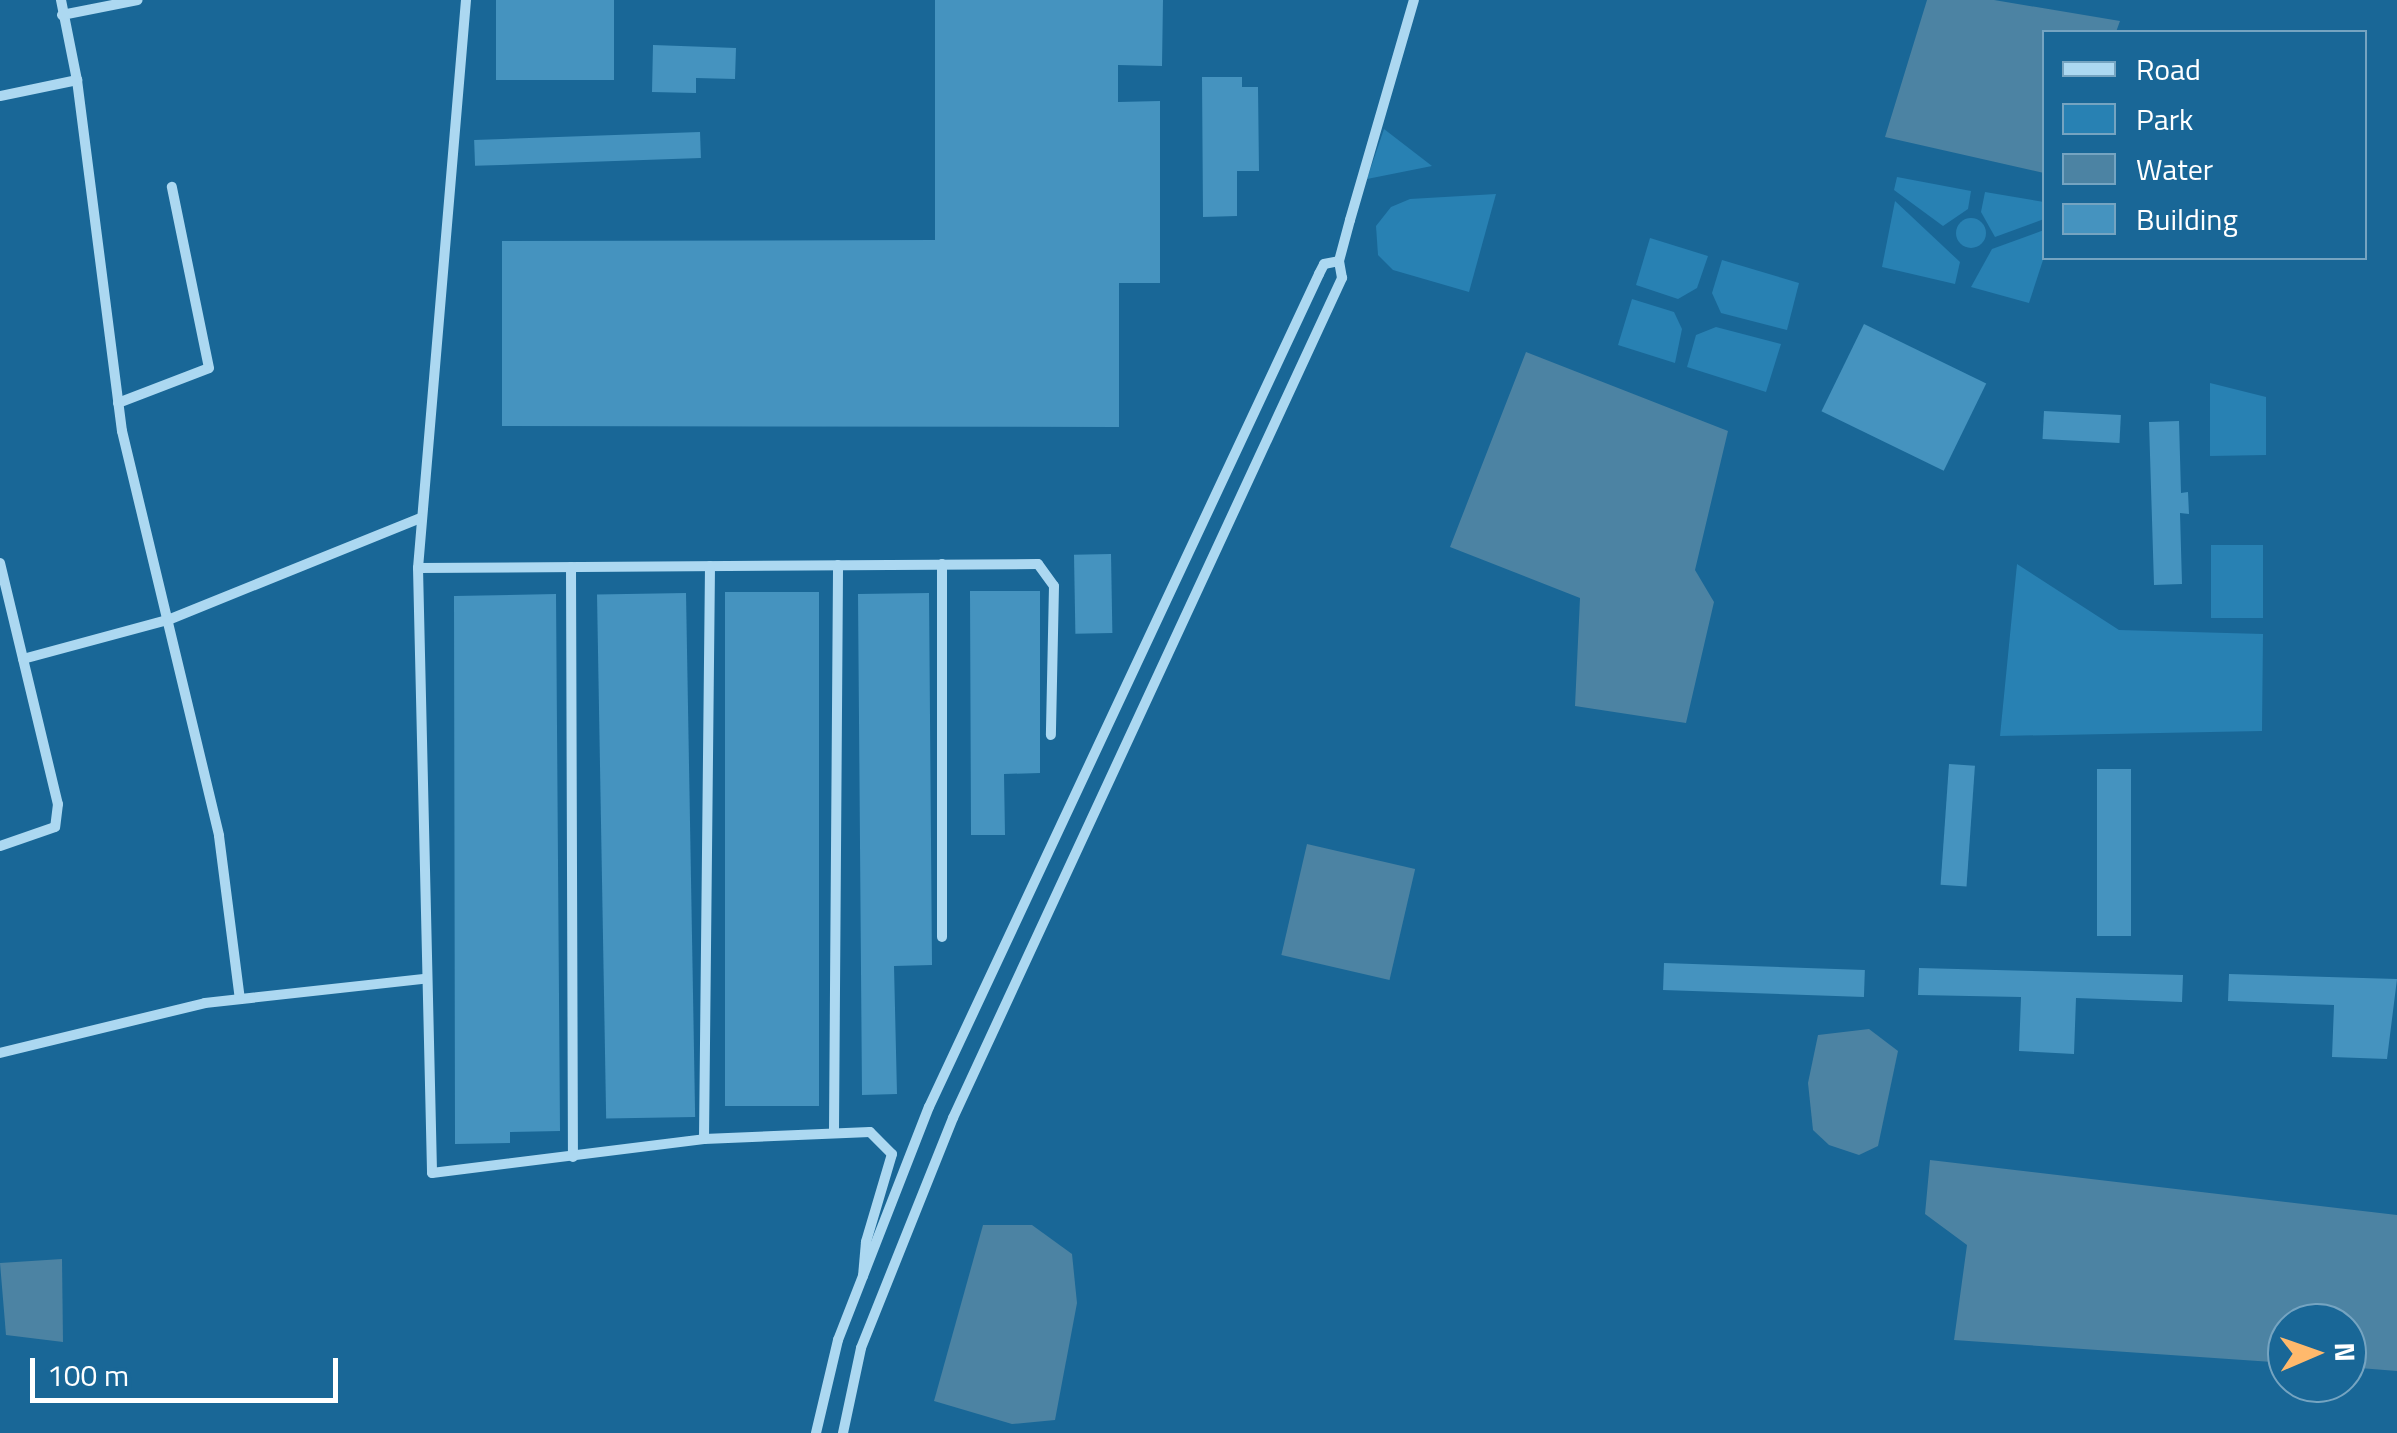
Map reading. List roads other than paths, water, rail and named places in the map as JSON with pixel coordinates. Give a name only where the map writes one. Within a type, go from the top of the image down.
[{"type":"street","points":[[60,0],[77,80],[118,404],[218,836],[240,1000]]},
{"type":"street","points":[[62,15],[138,0]]},
{"type":"street","points":[[466,0],[418,568],[424,979],[432,1174],[704,1138],[834,1130],[870,1132],[892,1154],[866,1242],[863,1276]]},
{"type":"street","points":[[843,1433],[861,1348],[953,1118],[1342,278],[1339,262],[1414,0]]},
{"type":"street","points":[[0,96],[77,80]]},
{"type":"street","points":[[118,404],[209,368],[172,188]]},
{"type":"street","points":[[816,1433],[838,1340],[930,1107],[1319,274],[1324,264],[1339,262]]},
{"type":"street","points":[[23,660],[168,620],[420,518]]},
{"type":"street","points":[[0,563],[56,816],[55,827],[42,837],[0,846]]},
{"type":"street","points":[[942,564],[942,938]]},
{"type":"street","points":[[418,568],[1038,564],[1049,572],[1054,586],[1052,735]]},
{"type":"street","points":[[834,1130],[838,565]]},
{"type":"street","points":[[704,1138],[710,566]]},
{"type":"street","points":[[571,567],[573,1157]]},
{"type":"street","points":[[0,1053],[240,1000],[424,979]]},
{"type":"street","points":[[930,1107],[953,1118]]},
{"type":"water","points":[[1927,0],[1994,0],[2120,21],[2117,30],[2042,30],[2042,173],[1885,137]]},
{"type":"water","points":[[1526,352],[1728,431],[1695,570],[1714,602],[1686,723],[1575,706],[1580,598],[1450,547]]},
{"type":"water","points":[[1307,844],[1415,869],[1390,980],[1281,955]]},
{"type":"water","points":[[1869,1029],[1898,1051],[1878,1146],[1859,1155],[1829,1145],[1813,1130],[1808,1083],[1818,1035]]},
{"type":"water","points":[[1930,1160],[2397,1215],[2397,1371],[2367,1369],[2367,1303],[2267,1303],[2267,1362],[1954,1340],[1967,1245],[1925,1214]]},
{"type":"water","points":[[983,1225],[1032,1225],[1072,1254],[1077,1303],[1055,1420],[1012,1424],[934,1401]]},
{"type":"water","points":[[62,1259],[63,1342],[6,1335],[0,1263]]}]
